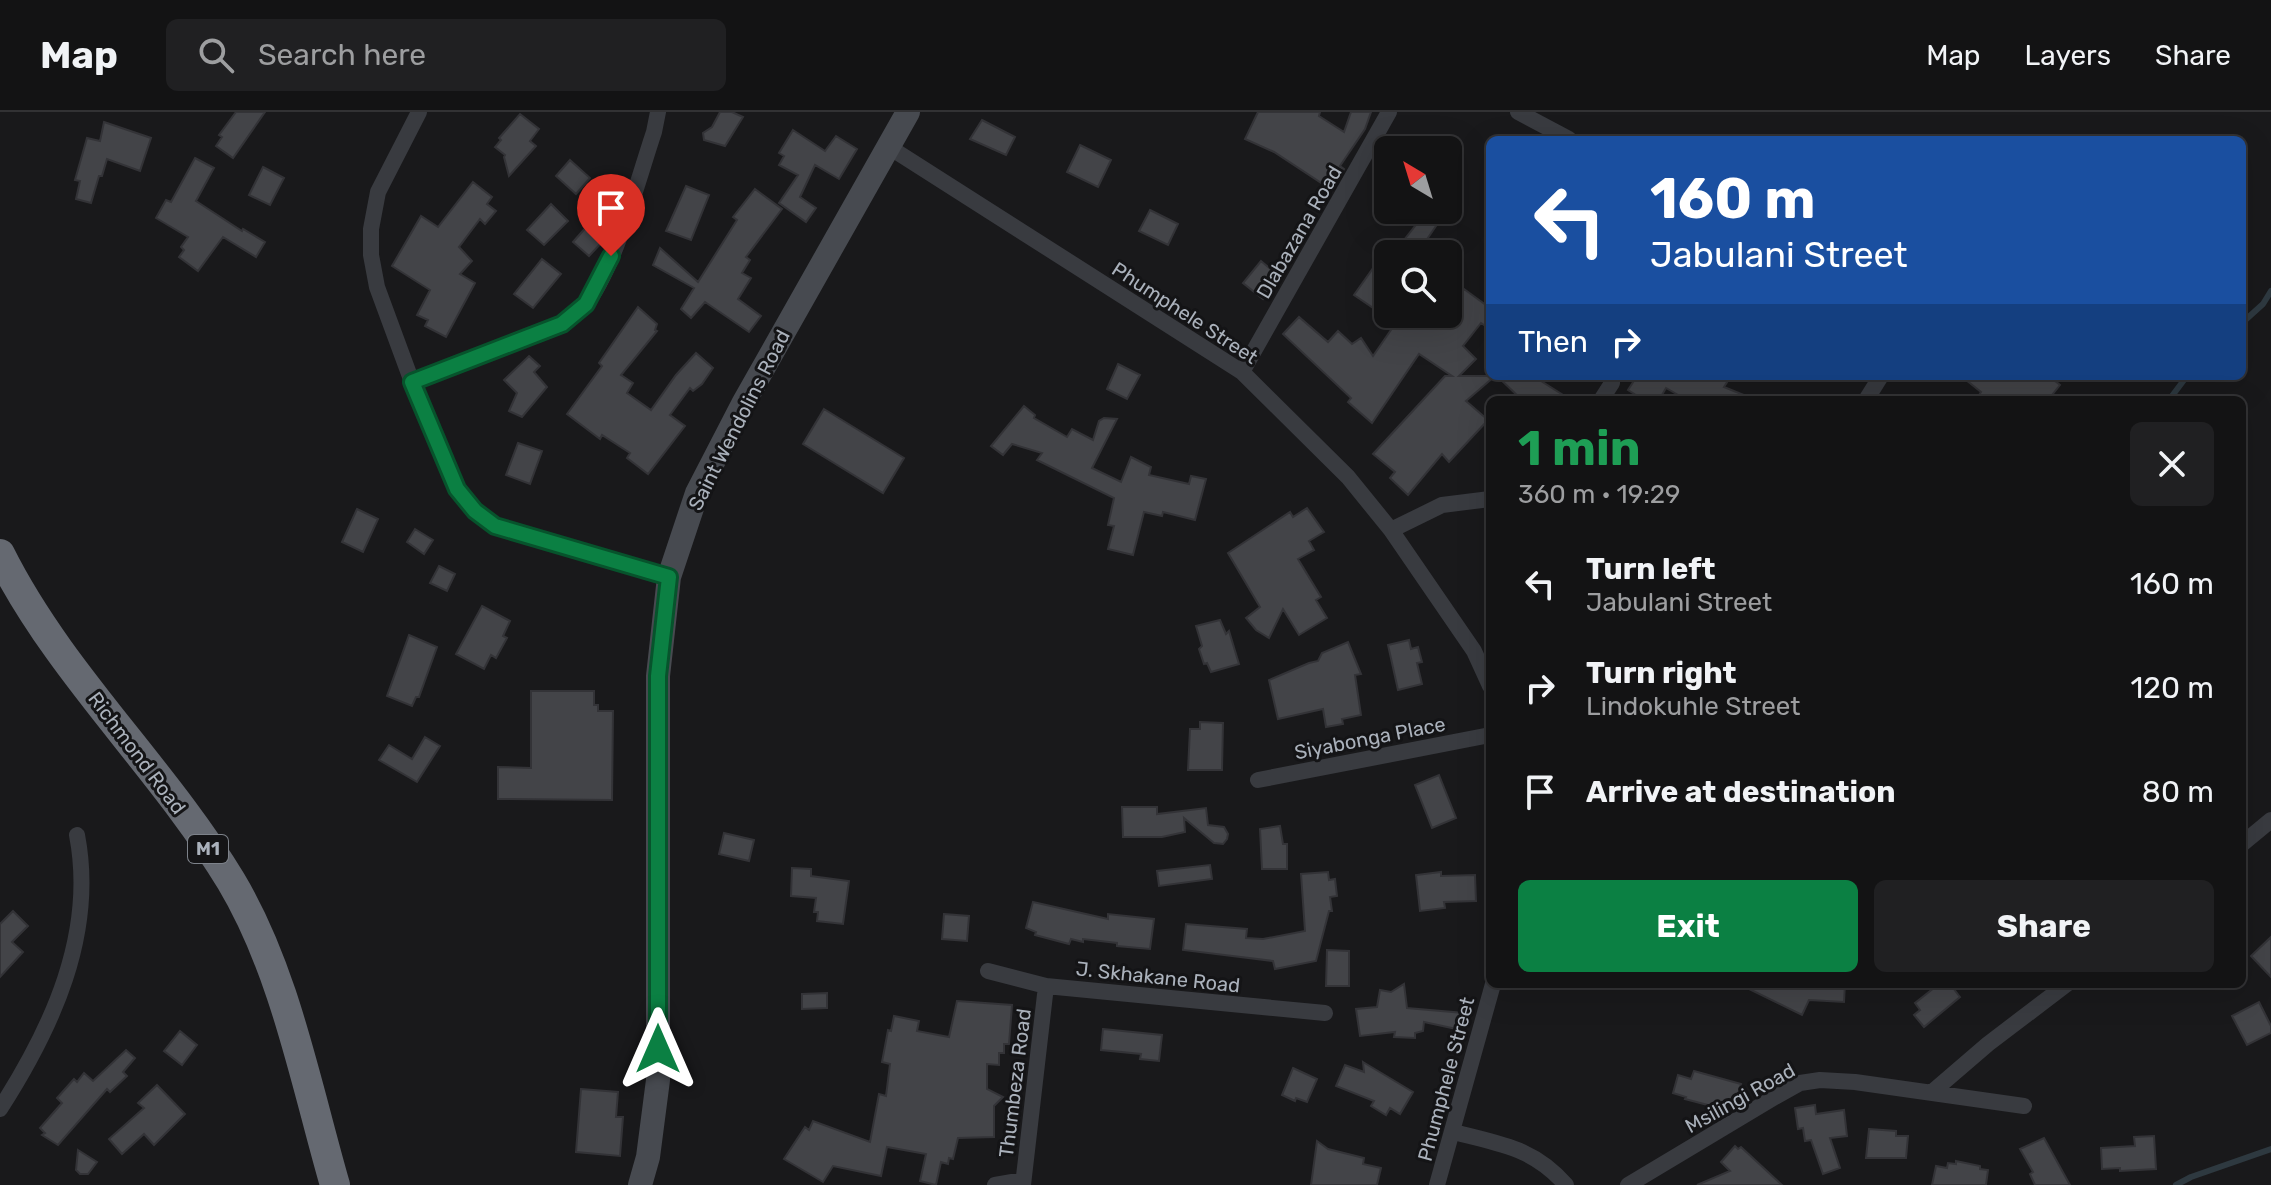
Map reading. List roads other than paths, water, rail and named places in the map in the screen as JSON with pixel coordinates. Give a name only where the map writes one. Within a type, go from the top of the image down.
[{"type":"highway","name":"Richmond Road","points":[[0,554],[17,589],[50,638],[201,838],[242,903],[273,968],[335,1185]]},
{"type":"street","points":[[419,112],[378,192],[371,229],[371,255],[377,287],[412,382],[457,489],[475,511],[495,526],[669,577]]},
{"type":"street","points":[[412,382],[550,330],[586,304],[611,256],[654,132],[658,112]]},
{"type":"street","name":"Saint Wendolins Road","points":[[640,1185],[648,1157],[658,1080],[658,676],[669,577],[692,507],[710,468],[908,112]]},
{"type":"street","name":"Dlabazana Road","points":[[1242,372],[1389,112]]},
{"type":"street","points":[[1518,112],[1563,136]]},
{"type":"street","name":"Phumphele Street","points":[[889,147],[1242,372],[1348,477],[1391,530],[1474,651],[1486,677]]},
{"type":"street","points":[[1604,396],[1612,383]]},
{"type":"street","points":[[1391,530],[1442,505],[1486,500]]},
{"type":"street","name":"Siyabonga Place","points":[[1258,780],[1486,736]]},
{"type":"street","points":[[2246,841],[2271,820]]},
{"type":"street","points":[[0,1109],[47,1023],[77,940],[83,865],[77,835]]},
{"type":"street","name":"J. Skhakane Road","points":[[988,971],[1046,986],[1325,1013]]},
{"type":"street","name":"Thumbeza Road","points":[[1023,1182],[1046,986]]},
{"type":"street","name":"Phumphele Street","points":[[1437,1185],[1492,988]]},
{"type":"street","points":[[1931,1093],[1988,1044],[2062,988]]},
{"type":"street","name":"Msilingi Road","points":[[1628,1185],[1800,1083],[1820,1080],[1855,1082],[2024,1106]]},
{"type":"street","points":[[1454,1132],[1535,1157],[1551,1167],[1566,1185]]},
{"type":"street","points":[[995,1185],[1023,1182]]},
{"type":"waterway","points":[[2246,319],[2263,304],[2271,291]]},
{"type":"waterway","points":[[2172,396],[2184,380]]},
{"type":"waterway","points":[[2176,1185],[2271,1149]]}]
